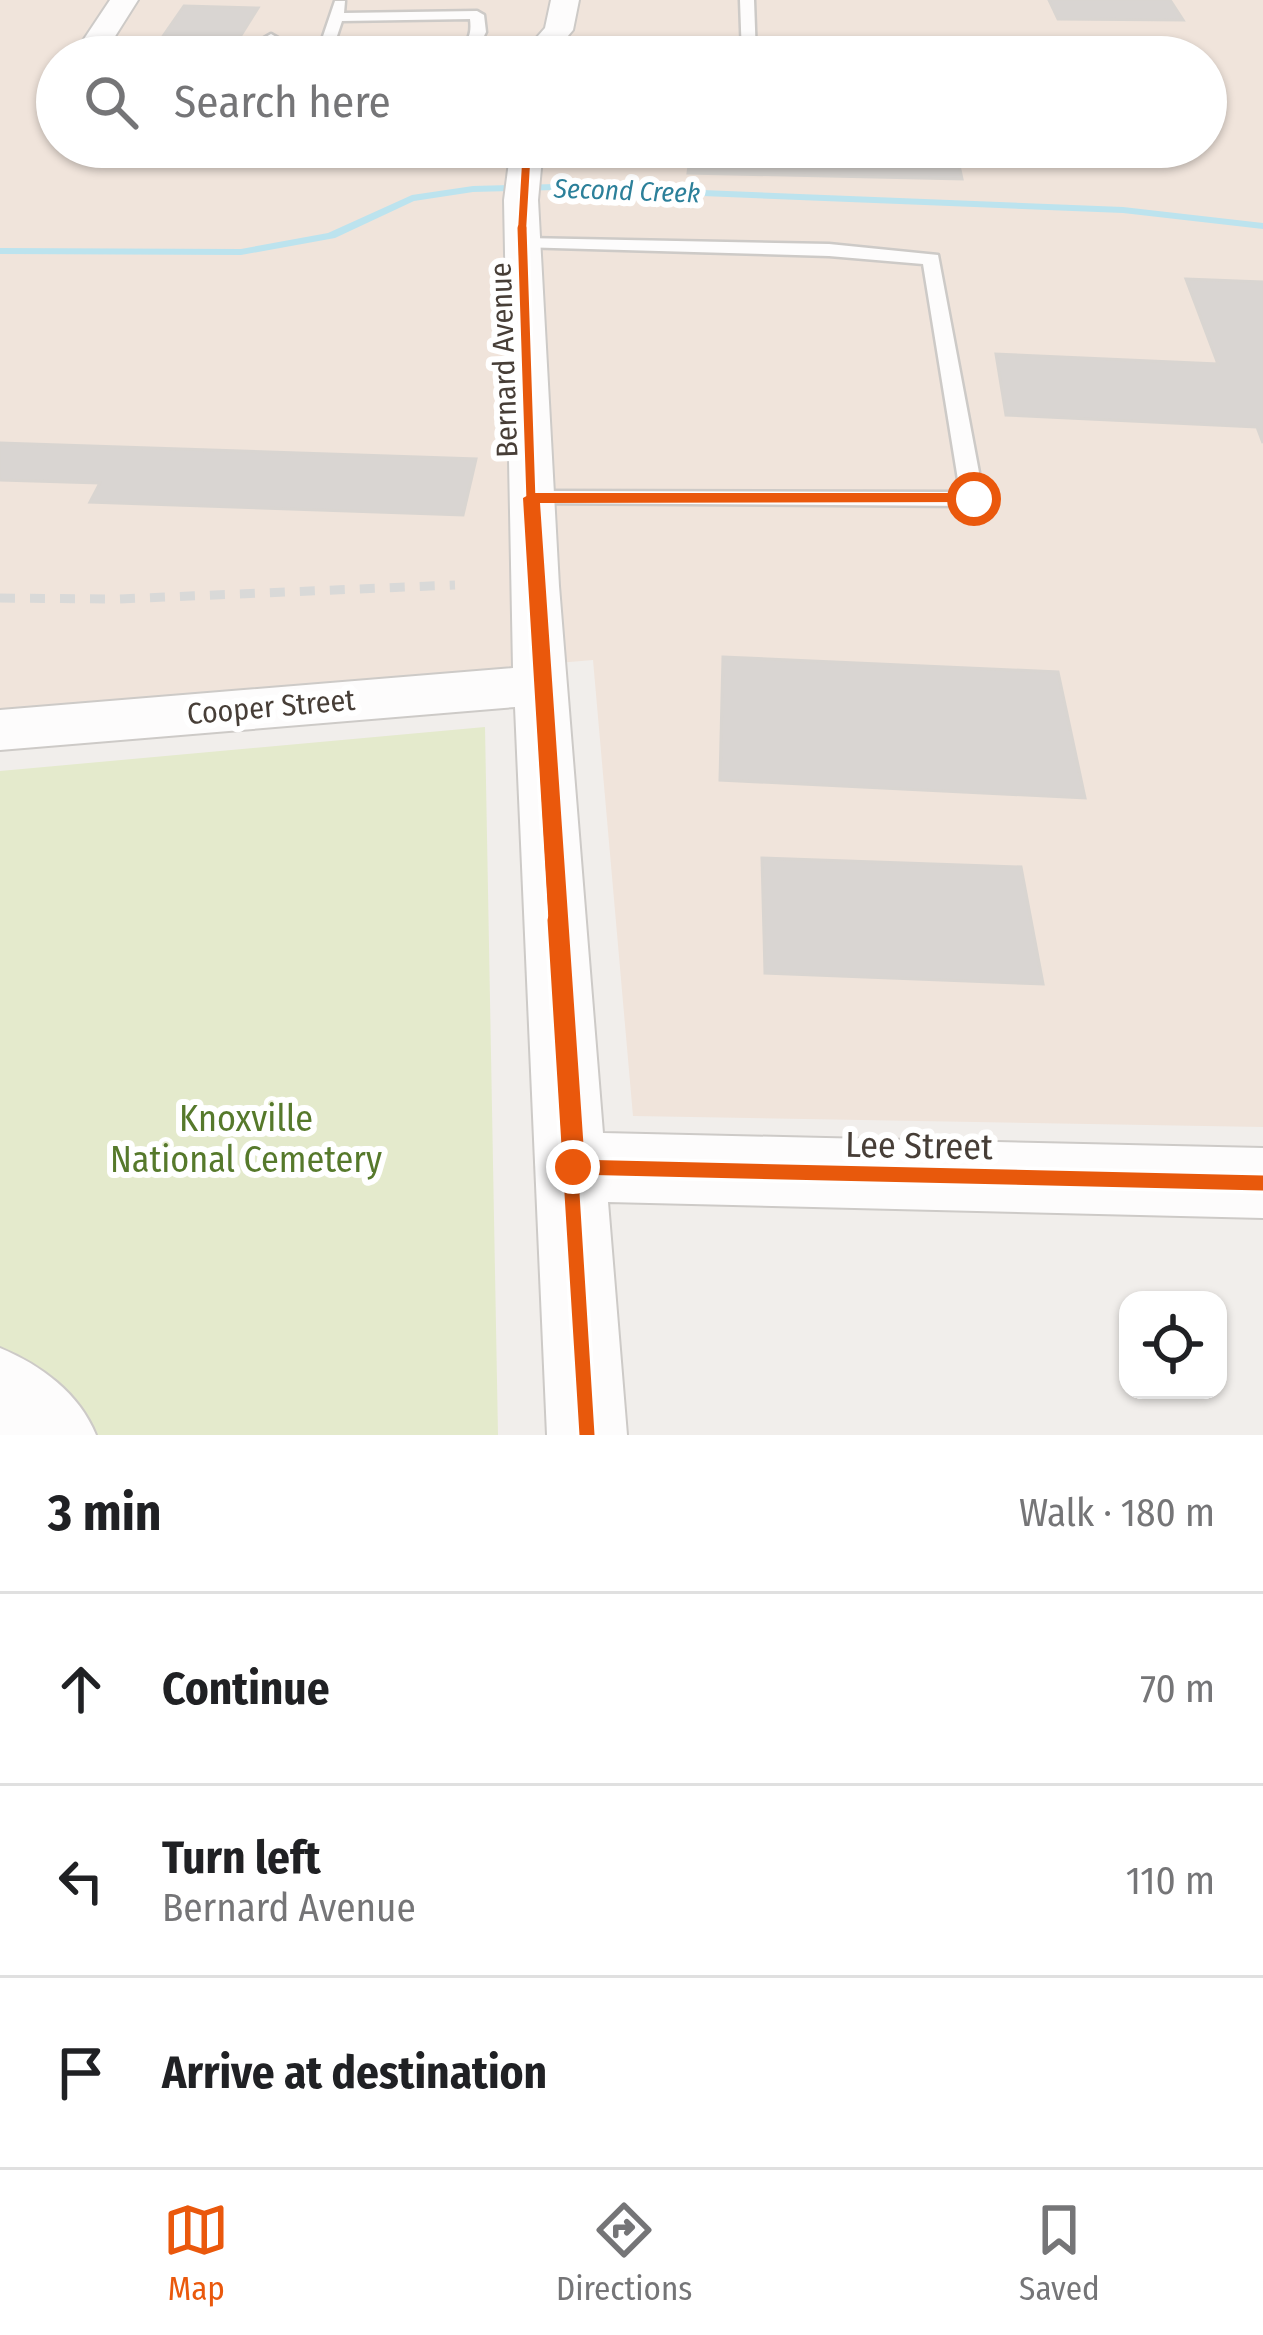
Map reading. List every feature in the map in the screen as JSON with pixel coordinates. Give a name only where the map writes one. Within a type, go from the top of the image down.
[{"type":"street","points":[[101,36],[124,0]]},
{"type":"street","points":[[554,36],[565,0]]},
{"type":"street","points":[[529,16],[534,36]]},
{"type":"street","name":"Bernard Avenue","points":[[524,192],[532,498],[587,1435]]},
{"type":"street","name":"Cooper Street","points":[[0,730],[542,685]]},
{"type":"street","name":"Lee Street","points":[[573,1167],[1263,1183]]},
{"type":"street","points":[[0,1387],[56,1435]]},
{"type":"lane","points":[[330,36],[341,0]]},
{"type":"lane","points":[[747,0],[748,36]]},
{"type":"lane","points":[[336,17],[483,11],[477,36]]},
{"type":"lane","points":[[524,192],[830,250],[931,259],[974,499],[532,498]]},
{"type":"shaded area","points":[[0,0],[1263,0],[1263,1127],[633,1116],[593,660],[0,710]]},
{"type":"green space","name":"Knoxville National Cemetery","points":[[485,727],[498,1435],[0,1435],[0,771]]},
{"type":"building","points":[[1049,0],[1170,0],[1183,20],[1058,19]]},
{"type":"building","points":[[184,6],[258,8],[240,36],[163,36]]},
{"type":"building","points":[[689,168],[960,168],[962,179],[688,173]]},
{"type":"building","points":[[1186,279],[1263,282],[1263,443],[1257,427],[1006,415],[996,354],[1218,364]]},
{"type":"building","points":[[0,443],[476,459],[463,515],[90,502],[100,483],[0,480]]},
{"type":"building","points":[[723,657],[1058,672],[1085,798],[720,780]]},
{"type":"building","points":[[762,858],[1021,867],[1043,984],[765,973]]},
{"type":"waterway","name":"Second Creek","points":[[0,251],[241,252],[331,236],[412,198],[473,189],[555,187],[1123,210],[1263,226]]},
{"type":"railway","points":[[0,598],[118,599],[455,585]]},
{"type":"cycle path","points":[[525,168],[521,200],[534,586],[587,1435]]},
{"type":"cycle path","points":[[573,1167],[1263,1183]]},
{"type":"route","points":[[573,1167],[532,498],[974,499]]}]
